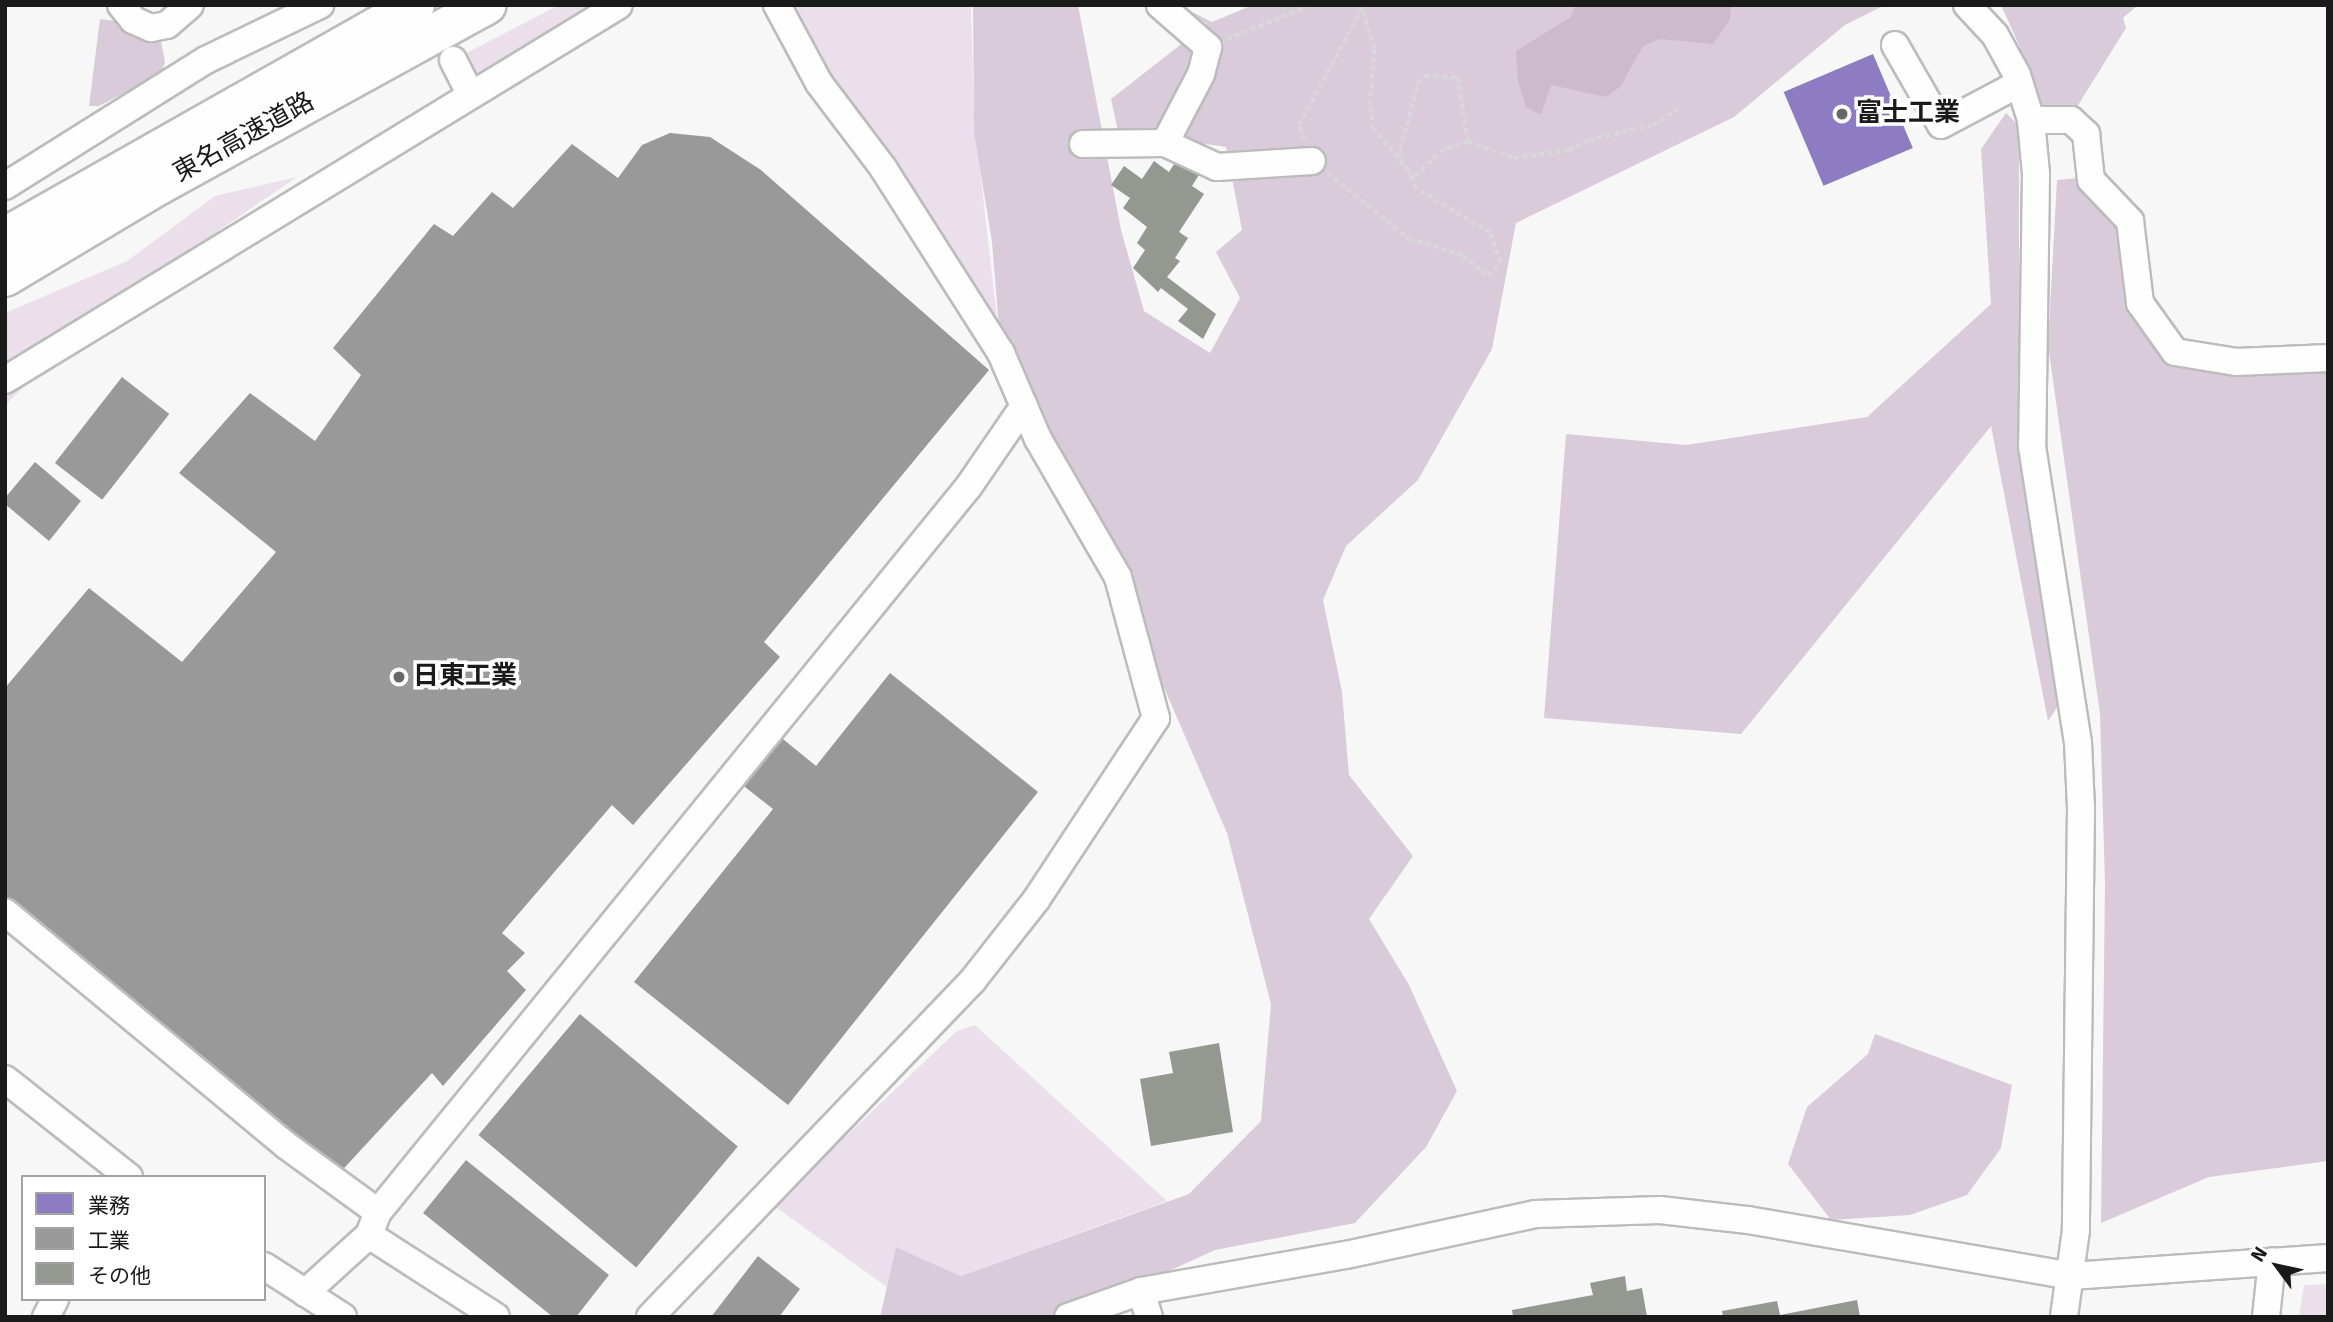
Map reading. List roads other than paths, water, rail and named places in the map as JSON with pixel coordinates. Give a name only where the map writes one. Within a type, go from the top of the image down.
[{"type":"highway","name":"東名高速道路","points":[[5,237],[142,155],[415,5]]},
{"type":"highway","name":"東名高速道路","points":[[5,277],[159,185],[487,5]]},
{"type":"street","points":[[121,5],[133,20],[151,28],[167,25],[190,5]]},
{"type":"street","points":[[5,380],[470,93],[619,5]]},
{"type":"street","points":[[650,1317],[973,980],[1036,900],[1156,718],[1118,577],[1024,406],[1001,353],[954,275],[884,169],[819,83],[777,5]]},
{"type":"street","points":[[1160,5],[1208,47],[1201,74],[1165,143]]},
{"type":"street","points":[[1968,5],[1995,36],[2020,83],[2031,121],[2036,174],[2032,446],[2078,742],[2081,809],[2076,1230],[2064,1317]]},
{"type":"street","points":[[5,186],[206,60],[311,6]]},
{"type":"street","points":[[1895,45],[1941,125],[2020,83]]},
{"type":"street","points":[[453,60],[470,93]]},
{"type":"street","points":[[2031,121],[2071,120],[2086,134],[2091,180],[2130,221],[2140,303],[2175,352],[2237,362],[2328,358]]},
{"type":"street","points":[[1083,144],[1165,143],[1217,167],[1312,161]]},
{"type":"street","points":[[305,1293],[373,1223],[969,486],[1024,406]]},
{"type":"street","points":[[5,912],[288,1146],[373,1223],[496,1317]]},
{"type":"street","points":[[5,1079],[125,1175]]},
{"type":"street","points":[[1068,1317],[1141,1291],[1346,1255],[1536,1214],[1660,1210],[1748,1220],[2071,1276],[2328,1258]]},
{"type":"street","points":[[2266,1317],[2272,1261]]},
{"type":"street","points":[[266,1267],[343,1317]]},
{"type":"street","points":[[1141,1291],[1149,1317]]},
{"type":"street","points":[[46,1317],[54,1301]]},
{"type":"place","name":"富士工業","points":[[1842,114]]},
{"type":"place","name":"日東工業","points":[[399,677]]}]
